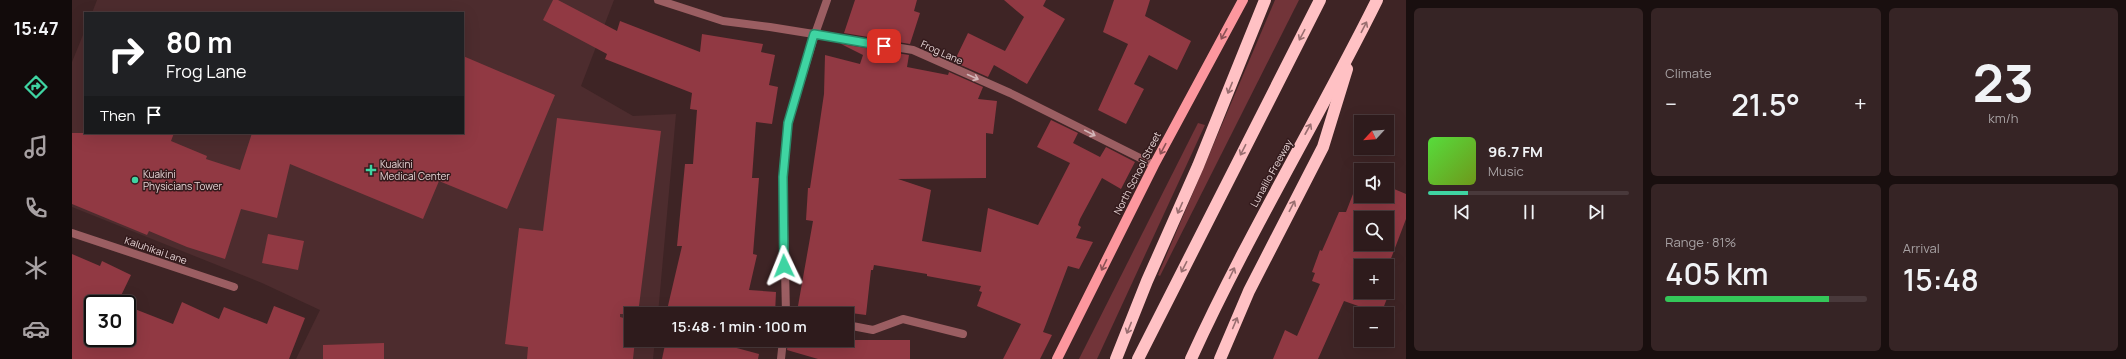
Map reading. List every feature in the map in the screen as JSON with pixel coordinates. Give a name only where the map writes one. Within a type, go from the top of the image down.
[{"type":"highway","points":[[1116,359],[1147,281],[1198,166],[1265,0]]},
{"type":"highway","points":[[1138,359],[1320,0]]},
{"type":"highway","name":"Lunalilo Freeway","points":[[1191,359],[1244,246],[1350,54],[1377,0]]},
{"type":"highway","points":[[1220,359],[1249,291],[1323,147],[1345,78],[1350,54]]},
{"type":"main road","name":"North School Street","points":[[1057,359],[1154,165],[1243,0]]},
{"type":"street","name":"Frog Lane","points":[[658,0],[723,22],[814,34],[912,50],[1010,93],[1154,165]]},
{"type":"street","points":[[787,307],[783,177],[788,123],[814,34],[827,0]]},
{"type":"street","name":"Kaluhikai Lane","points":[[72,232],[234,287]]},
{"type":"street","points":[[854,326],[874,330],[903,320],[963,334]]},
{"type":"street","points":[[781,359],[782,347]]},
{"type":"shaded area","name":"Kuakini Medical Center","points":[[97,0],[614,0],[581,86],[633,116],[676,114],[659,307],[624,307],[624,347],[654,347],[653,359],[296,359],[320,310],[262,283],[72,207],[72,62],[84,32],[84,134],[464,134],[464,12],[92,12]]},
{"type":"shaded area","points":[[1275,0],[1299,0],[1160,276],[1158,275]]},
{"type":"shaded area","points":[[1198,123],[1205,125],[1097,359],[1079,359]]},
{"type":"building","points":[[553,0],[558,0],[617,31],[620,21],[700,52],[702,34],[763,44],[761,52],[775,55],[769,85],[778,87],[772,124],[756,122],[752,178],[759,178],[753,254],[757,255],[749,290],[776,292],[775,307],[668,307],[682,246],[677,246],[685,164],[693,164],[697,110],[690,109],[692,93],[605,59],[607,54],[543,20]]},
{"type":"building","points":[[855,0],[917,0],[914,11],[920,13],[910,44],[844,33]]},
{"type":"building","points":[[1004,0],[1046,0],[1043,6],[1065,19],[1027,84],[994,65],[988,77],[954,62],[968,33],[1005,51],[1024,17]]},
{"type":"building","points":[[1114,0],[1150,0],[1145,16],[1191,41],[1177,70],[1149,55],[1134,84],[1144,89],[1126,124],[1098,110],[1128,44],[1103,32]]},
{"type":"building","points":[[841,44],[909,55],[907,67],[948,75],[949,72],[983,87],[978,99],[997,101],[993,134],[986,133],[986,178],[898,179],[931,190],[922,241],[981,252],[988,208],[1038,225],[1070,163],[1037,147],[1051,120],[1078,133],[1073,143],[1100,157],[1106,147],[1135,162],[1121,189],[1102,178],[1080,219],[1078,225],[1081,227],[1076,238],[1093,242],[1079,269],[1068,266],[1043,332],[1052,335],[1040,359],[1003,359],[1021,324],[977,306],[982,292],[979,291],[981,286],[927,276],[927,274],[874,265],[873,270],[871,270],[866,315],[854,313],[854,307],[798,306],[813,221],[806,220],[808,188],[810,188],[824,94],[825,55],[860,64],[863,55]]},
{"type":"building","points":[[464,56],[555,95],[507,209],[439,181],[423,219],[290,164],[277,218],[241,209],[225,259],[187,247],[149,231],[147,235],[72,204],[72,133],[174,134],[171,141],[207,156],[206,159],[240,170],[252,134],[464,134]]},
{"type":"building","points":[[557,118],[661,131],[639,307],[624,307],[624,314],[620,314],[620,317],[624,318],[624,347],[634,347],[633,359],[527,359],[528,347],[505,344],[519,228],[543,231]]},
{"type":"building","points":[[1394,189],[1406,194],[1406,219],[1394,251],[1394,211],[1354,211],[1354,251],[1394,251],[1391,259],[1354,259],[1354,299],[1387,299],[1384,307],[1361,307],[1344,301],[1318,359],[1273,359],[1285,330],[1297,336],[1320,284],[1312,281],[1315,273],[1312,272],[1320,250],[1322,251],[1339,212],[1346,212],[1354,191],[1354,203],[1394,203]]},
{"type":"building","points":[[268,234],[304,241],[298,270],[262,263]]},
{"type":"building","points":[[72,254],[100,266],[102,261],[131,275],[121,295],[84,295],[84,347],[136,347],[136,310],[173,324],[182,302],[219,319],[224,307],[267,324],[274,306],[305,318],[289,359],[72,359]]},
{"type":"building","points":[[854,340],[910,340],[910,359],[818,359],[787,350],[787,347],[854,347]]},
{"type":"building","points":[[384,343],[384,359],[323,359],[323,345]]},
{"type":"building","points":[[665,347],[733,347],[759,354],[758,359],[662,359]]},
{"type":"place","name":"Kuakini Medical Center","points":[[371,170]]},
{"type":"place","name":"Kuakini Physicians Tower","points":[[135,180]]},
{"type":"route","points":[[784,266],[783,177],[788,123],[814,34],[884,46]]}]
